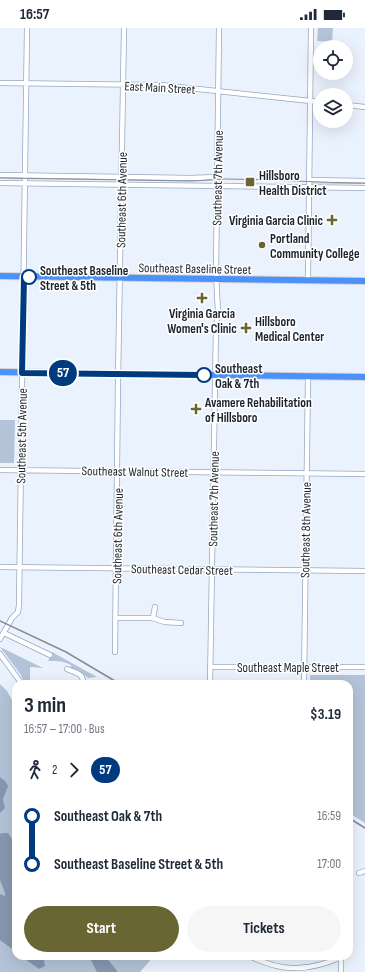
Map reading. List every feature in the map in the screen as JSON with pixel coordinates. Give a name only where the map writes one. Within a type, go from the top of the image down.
[{"type":"highway","name":"Southeast Baseline Street","points":[[0,276],[365,281]]},
{"type":"highway","points":[[0,372],[365,377]]},
{"type":"street","name":"Southeast 5th Avenue","points":[[0,639],[12,618],[18,612],[26,184],[27,28]]},
{"type":"street","name":"Southeast 6th Avenue","points":[[115,652],[124,28]]},
{"type":"street","name":"Southeast 7th Avenue","points":[[210,680],[216,326],[218,314],[216,279],[219,28]]},
{"type":"street","points":[[308,280],[311,28]]},
{"type":"street","name":"East Main Street","points":[[0,83],[162,86],[311,101]]},
{"type":"street","points":[[353,106],[365,107]]},
{"type":"street","points":[[0,175],[191,178],[217,177]]},
{"type":"street","points":[[309,180],[365,181]]},
{"type":"street","points":[[0,183],[365,188]]},
{"type":"street","name":"Southeast 8th Avenue","points":[[304,680],[308,376]]},
{"type":"street","name":"Southeast Walnut Street","points":[[0,470],[365,474]]},
{"type":"street","name":"Southeast Cedar Street","points":[[0,567],[365,571]]},
{"type":"street","points":[[153,618],[155,607]]},
{"type":"street","points":[[116,618],[153,618],[167,623],[181,623]]},
{"type":"street","points":[[4,632],[50,655]]},
{"type":"street","points":[[0,654],[19,680]]},
{"type":"street","name":"Southeast Maple Street","points":[[210,667],[365,667]]},
{"type":"street","points":[[68,669],[81,675],[84,680]]},
{"type":"street","points":[[359,873],[365,871]]},
{"type":"street","points":[[257,960],[271,968],[294,971],[305,971],[333,960]]},
{"type":"street","points":[[341,960],[341,972]]},
{"type":"shaded area","points":[[318,28],[333,28],[332,40],[317,40]]},
{"type":"shaded area","points":[[0,420],[15,420],[14,463],[0,463]]},
{"type":"shaded area","points":[[0,647],[43,668],[30,667],[30,680],[23,680]]},
{"type":"shaded area","points":[[52,652],[97,677],[88,678],[82,673],[71,669],[71,665],[57,661],[48,661]]},
{"type":"shaded area","points":[[310,675],[365,675],[365,823],[353,816],[353,680],[310,680]]},
{"type":"shaded area","points":[[0,684],[7,691],[12,700],[12,960],[150,960],[140,972],[0,972]]},
{"type":"shaded area","points":[[0,777],[8,786],[3,799],[5,808],[0,813]]},
{"type":"shaded area","points":[[8,833],[12,839],[12,949],[0,940],[0,894],[5,896],[5,893],[0,880],[0,834]]},
{"type":"shaded area","points":[[27,960],[44,960],[45,966],[39,969]]},
{"type":"shaded area","points":[[91,960],[108,960],[118,972],[97,972]]},
{"type":"tram line","points":[[0,178],[191,181],[242,179],[365,183]]},
{"type":"railway","points":[[0,621],[66,652],[113,680]]},
{"type":"railway","points":[[353,820],[365,828]]},
{"type":"bus line","name":"57","points":[[29,277],[24,277],[22,373],[204,375]]},
{"type":"place","name":"Hillsboro Health District","points":[[250,182]]},
{"type":"place","name":"Virginia Garcia Clinic","points":[[332,220]]},
{"type":"place","name":"Portland Community College","points":[[262,245]]},
{"type":"place","name":"Southeast Baseline Street & 5th","points":[[29,277]]},
{"type":"place","name":"Virginia Garcia Women's Clinic","points":[[202,298]]},
{"type":"place","name":"Hillsboro Medical Center","points":[[246,328]]},
{"type":"place","name":"Southeast Oak & 7th","points":[[204,375]]},
{"type":"place","name":"Avamere Rehabilitation of Hillsboro","points":[[196,409]]}]
